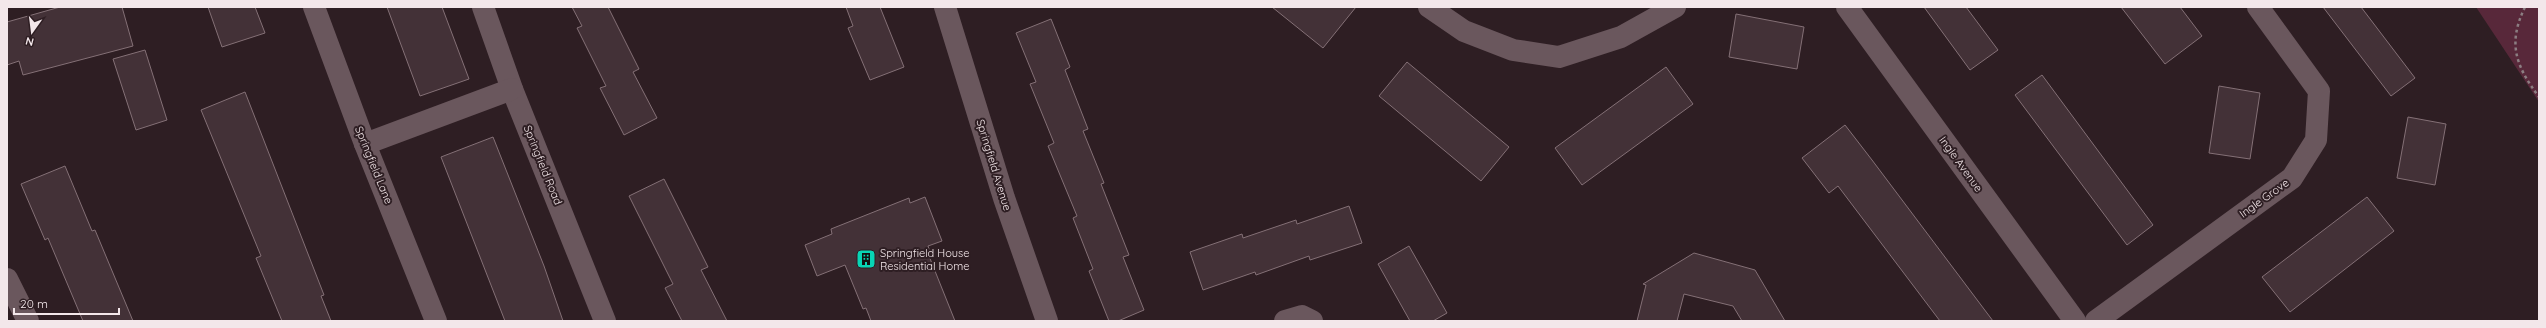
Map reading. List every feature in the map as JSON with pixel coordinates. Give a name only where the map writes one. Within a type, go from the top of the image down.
[{"type":"street","name":"Springfield Lane","points":[[314,7],[365,144],[436,321]]},
{"type":"street","name":"Springfield Road","points":[[483,7],[512,89],[605,321]]},
{"type":"street","name":"Springfield Avenue","points":[[945,7],[1004,198],[1047,321]]},
{"type":"street","points":[[1429,7],[1464,31],[1513,50],[1559,57],[1621,38],[1675,7]]},
{"type":"street","name":"Ingle Avenue","points":[[1847,7],[2075,321]]},
{"type":"street","name":"Ingle Grove","points":[[2096,321],[2292,178],[2316,140],[2319,91],[2258,7]]},
{"type":"street","points":[[365,144],[512,89]]},
{"type":"street","points":[[7,279],[28,321]]},
{"type":"street","points":[[1285,321],[1302,316],[1312,321]]},
{"type":"path","points":[[2525,7],[2517,23],[2515,56],[2539,98]]},
{"type":"shaded area","points":[[2476,7],[2539,7],[2539,102]]},
{"type":"building","points":[[60,7],[122,7],[133,46],[23,75],[19,61],[7,65],[7,22]]},
{"type":"building","points":[[208,7],[255,7],[265,33],[222,47]]},
{"type":"building","points":[[387,7],[442,7],[469,79],[420,96]]},
{"type":"building","points":[[572,7],[608,7],[639,69],[633,72],[657,118],[624,135],[600,88],[606,86],[577,28],[582,26]]},
{"type":"building","points":[[846,7],[880,7],[904,67],[870,80],[848,28],[853,26]]},
{"type":"building","points":[[1272,7],[1356,7],[1323,48]]},
{"type":"building","points":[[1924,7],[1966,7],[1998,50],[1970,70]]},
{"type":"building","points":[[2121,7],[2180,7],[2202,36],[2165,64]]},
{"type":"building","points":[[2323,7],[2361,7],[2415,78],[2391,96]]},
{"type":"building","points":[[1736,14],[1804,27],[1797,69],[1729,57]]},
{"type":"building","points":[[1051,19],[1070,67],[1065,70],[1088,129],[1083,131],[1104,183],[1101,184],[1129,255],[1123,257],[1144,310],[1118,321],[1109,321],[1089,271],[1093,269],[1073,218],[1077,216],[1048,146],[1054,143],[1030,84],[1036,82],[1016,33]]},
{"type":"building","points":[[145,50],[167,120],[136,130],[113,59]]},
{"type":"building","points":[[1407,62],[1509,147],[1481,181],[1379,96]]},
{"type":"building","points":[[1666,67],[1693,104],[1582,185],[1555,148]]},
{"type":"building","points":[[2042,75],[2153,225],[2127,245],[2015,95]]},
{"type":"building","points":[[2219,86],[2260,93],[2250,159],[2209,153]]},
{"type":"building","points":[[245,92],[324,295],[321,296],[331,321],[282,321],[256,258],[261,256],[201,110]]},
{"type":"building","points":[[2408,117],[2446,124],[2435,185],[2397,178]]},
{"type":"building","points":[[1845,125],[1993,321],[1940,321],[1838,186],[1829,193],[1802,158]]},
{"type":"building","points":[[493,137],[544,266],[563,321],[505,321],[441,157]]},
{"type":"building","points":[[65,166],[92,231],[95,230],[133,321],[83,321],[48,238],[45,240],[21,184]]},
{"type":"building","points":[[664,179],[708,267],[701,270],[727,321],[682,321],[665,288],[673,284],[629,196]]},
{"type":"building","name":"Springfield House Residential Home","points":[[925,197],[942,241],[928,246],[931,255],[929,256],[955,321],[871,321],[866,308],[863,309],[845,265],[817,276],[805,245],[832,234],[831,229],[909,198],[910,203]]},
{"type":"building","points":[[2367,197],[2394,231],[2290,312],[2262,277]]},
{"type":"building","points":[[1349,206],[1362,243],[1310,260],[1309,256],[1256,275],[1255,272],[1203,290],[1190,252],[1242,234],[1243,238],[1296,220],[1297,224]]},
{"type":"building","points":[[1409,246],[1447,313],[1433,321],[1410,321],[1378,264]]},
{"type":"building","points":[[1694,253],[1755,270],[1785,321],[1742,321],[1733,306],[1684,294],[1677,321],[1637,321],[1646,285],[1643,284]]},
{"type":"place","name":"Springfield House Residential Home","points":[[866,259]]}]
